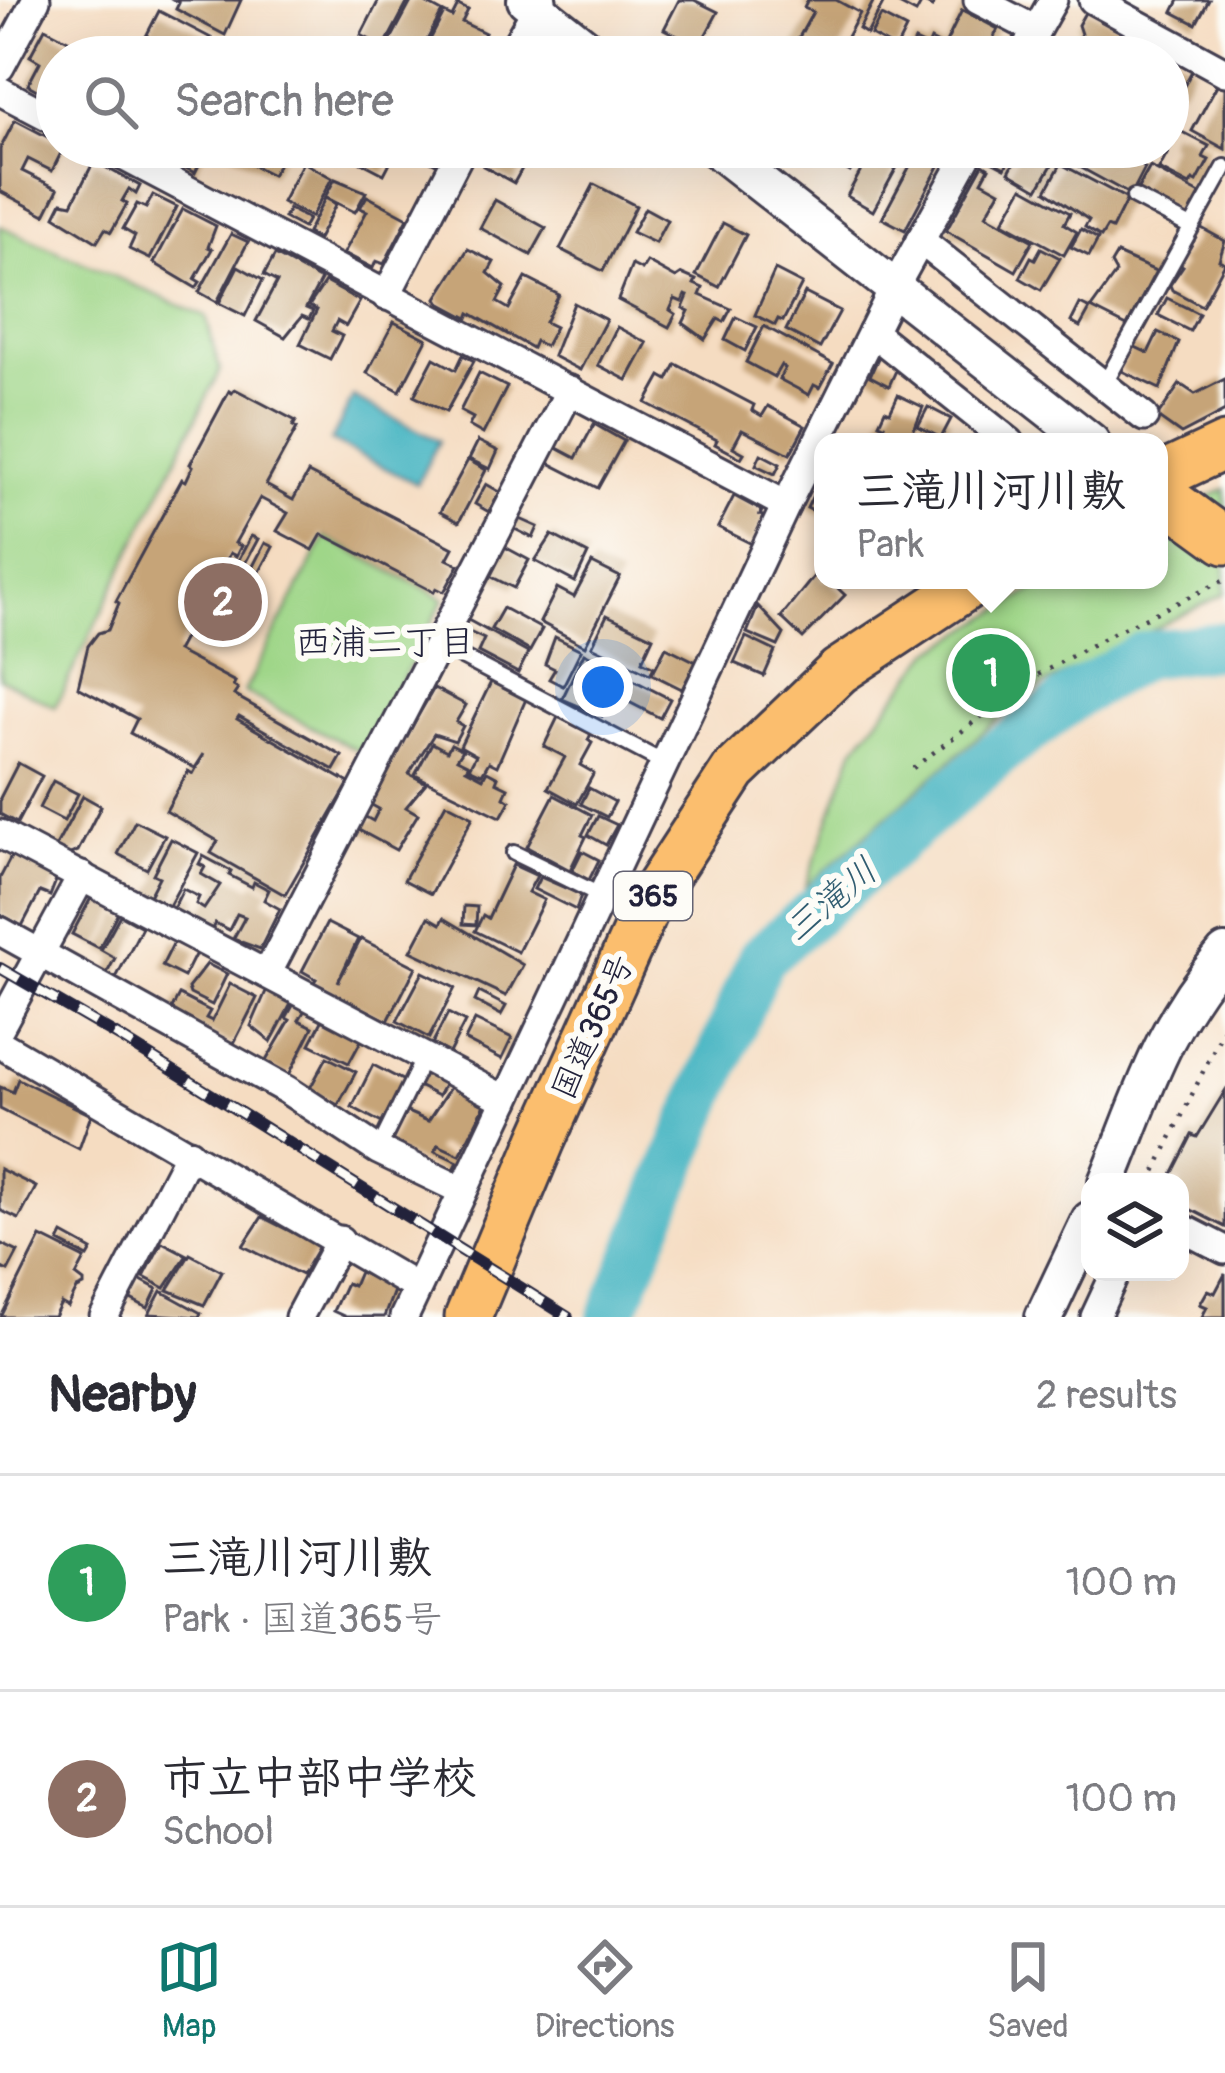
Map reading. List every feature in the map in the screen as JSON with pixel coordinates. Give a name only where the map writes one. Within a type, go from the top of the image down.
[{"type":"highway","points":[[1225,446],[1168,494],[1225,541]]},
{"type":"highway","name":"国道365号","points":[[468,1317],[651,898],[734,770],[838,671],[962,589]]},
{"type":"street","points":[[0,67],[36,0]]},
{"type":"street","points":[[978,0],[1036,30]]},
{"type":"street","points":[[1033,36],[1053,0]]},
{"type":"street","points":[[1093,0],[1159,36]]},
{"type":"street","points":[[519,36],[535,3],[574,36]]},
{"type":"street","points":[[1189,52],[1225,72]]},
{"type":"street","points":[[0,91],[36,110]]},
{"type":"street","points":[[145,168],[787,505]]},
{"type":"street","points":[[386,296],[452,168]]},
{"type":"street","points":[[741,168],[1079,433]]},
{"type":"street","points":[[822,433],[960,168]]},
{"type":"street","points":[[920,240],[1144,417]]},
{"type":"street","points":[[872,332],[999,433]]},
{"type":"street","points":[[266,974],[570,390]]},
{"type":"street","points":[[404,1317],[814,450]]},
{"type":"street","points":[[0,834],[506,1100]]},
{"type":"street","points":[[0,1027],[82,876]]},
{"type":"street","points":[[0,931],[287,1090],[378,1150],[463,1191]]},
{"type":"street","points":[[1110,1173],[1171,1024],[1225,953]]},
{"type":"street","points":[[0,1044],[416,1287]]},
{"type":"street","points":[[104,1317],[190,1153]]},
{"type":"street","points":[[1189,1232],[1225,1250]]},
{"type":"street","points":[[1044,1317],[1081,1239]]},
{"type":"street","points":[[299,1317],[340,1240]]},
{"type":"street","points":[[1095,1317],[1112,1281]]},
{"type":"lane","points":[[1104,386],[1225,167]]},
{"type":"lane","points":[[1134,197],[1190,227]]},
{"type":"lane","points":[[436,644],[664,763]]},
{"type":"lane","points":[[514,853],[602,896]]},
{"type":"lane","points":[[378,1150],[424,1057]]},
{"type":"path","points":[[913,768],[1034,677],[1225,580]]},
{"type":"path","points":[[1154,1173],[1225,1026]]},
{"type":"green space","points":[[0,226],[206,317],[220,370],[55,707],[0,678]]},
{"type":"green space","points":[[1225,489],[1225,593],[1028,693],[805,888],[854,749],[931,652],[1035,589],[1168,589],[1168,517]]},
{"type":"green space","points":[[325,537],[444,599],[364,754],[244,692]]},
{"type":"water","points":[[353,397],[439,441],[417,484],[331,441]]},
{"type":"building","points":[[174,0],[241,0],[225,35],[176,9],[179,3]]},
{"type":"building","points":[[379,0],[409,0],[390,36],[361,35]]},
{"type":"building","points":[[412,0],[442,12],[429,36],[393,36]]},
{"type":"building","points":[[679,0],[694,0],[718,12],[705,36],[678,36],[664,29]]},
{"type":"building","points":[[808,0],[836,0],[860,13],[847,36],[800,36],[813,12],[804,8]]},
{"type":"building","points":[[874,0],[885,0],[867,34],[859,29]]},
{"type":"building","points":[[891,0],[936,0],[932,7],[922,2],[916,13]]},
{"type":"building","points":[[1179,0],[1209,0],[1196,24],[1173,12]]},
{"type":"building","points":[[458,5],[468,10],[462,22],[484,36],[432,36],[444,13],[452,17]]},
{"type":"building","points":[[1087,9],[1133,33],[1080,36],[1078,25]]},
{"type":"building","points":[[962,10],[998,29],[994,36],[949,36]]},
{"type":"building","points":[[159,11],[207,36],[146,36]]},
{"type":"building","points":[[881,16],[906,29],[902,36],[871,35]]},
{"type":"building","points":[[1218,83],[1225,86],[1225,149],[1192,131]]},
{"type":"building","points":[[15,120],[36,131],[36,163],[28,159],[22,171],[58,189],[45,215],[0,191],[0,149]]},
{"type":"building","points":[[1189,136],[1209,146],[1203,157],[1209,160],[1197,182],[1190,185],[1159,169],[1189,168]]},
{"type":"building","points":[[90,168],[107,168],[140,186],[136,194],[129,189],[122,201],[127,204],[111,232],[105,229],[97,242],[55,216],[62,202],[72,204]]},
{"type":"building","points":[[300,168],[314,168],[332,178],[311,217],[282,202]]},
{"type":"building","points":[[487,168],[522,168],[514,183]]},
{"type":"building","points":[[862,168],[897,168],[873,211],[847,196]]},
{"type":"building","points":[[909,168],[938,168],[905,230],[882,218]]},
{"type":"building","points":[[981,168],[989,168],[982,181],[1000,191],[986,215],[1033,241],[1016,271],[946,231]]},
{"type":"building","points":[[1011,168],[1050,168],[1038,189],[1009,172]]},
{"type":"building","points":[[1059,168],[1069,168],[1127,199],[1112,229],[1107,227],[1101,237],[1085,227],[1089,220],[1046,191]]},
{"type":"building","points":[[1082,168],[1145,168],[1131,195]]},
{"type":"building","points":[[1152,168],[1202,195],[1189,219],[1137,190]]},
{"type":"building","points":[[335,179],[366,192],[355,212],[325,197]]},
{"type":"building","points":[[594,184],[636,206],[603,271],[560,249]]},
{"type":"building","points":[[1023,187],[1070,213],[1064,224],[1077,232],[1064,255],[1003,222]]},
{"type":"building","points":[[153,195],[177,207],[150,259],[129,249],[135,236],[123,229],[137,204],[146,208]]},
{"type":"building","points":[[367,196],[408,218],[384,264],[376,261],[373,268],[344,253],[367,211],[360,208]]},
{"type":"building","points":[[325,198],[336,204],[318,239],[307,233]]},
{"type":"building","points":[[495,200],[546,228],[531,255],[480,228]]},
{"type":"building","points":[[645,208],[667,220],[655,243],[632,232]]},
{"type":"building","points":[[183,209],[216,226],[208,247],[212,249],[195,279],[200,282],[196,288],[154,263]]},
{"type":"building","points":[[289,209],[308,219],[303,228],[284,218]]},
{"type":"building","points":[[723,223],[746,235],[719,287],[696,275]]},
{"type":"building","points":[[1198,226],[1225,241],[1219,260],[1225,263],[1202,306],[1170,285]]},
{"type":"building","points":[[1081,229],[1098,239],[1089,256],[1071,247]]},
{"type":"building","points":[[231,234],[248,242],[217,302],[199,292]]},
{"type":"building","points":[[1041,248],[1060,258],[1041,290],[1020,278]]},
{"type":"building","points":[[468,249],[494,262],[488,273],[505,287],[497,302],[509,309],[526,278],[559,295],[545,322],[555,327],[545,346],[535,341],[532,348],[470,313],[468,318],[440,303],[437,298]]},
{"type":"building","points":[[1117,254],[1156,271],[1127,326],[1091,308],[1116,273],[1111,264]]},
{"type":"building","points":[[275,255],[321,280],[306,308],[313,311],[309,319],[302,316],[285,337],[256,321],[277,282],[264,275]]},
{"type":"building","points":[[647,262],[676,278],[682,274],[696,280],[694,284],[703,288],[700,295],[731,309],[724,322],[718,319],[705,339],[683,323],[689,311],[683,308],[688,296],[682,302],[675,299],[670,310],[676,314],[669,327],[618,300],[632,265],[642,270]]},
{"type":"building","points":[[238,266],[263,280],[245,316],[219,303]]},
{"type":"building","points":[[775,270],[802,284],[783,321],[778,319],[775,325],[755,315]]},
{"type":"building","points":[[325,282],[360,301],[346,326],[337,321],[332,331],[342,336],[330,359],[300,344],[317,310],[309,306]]},
{"type":"building","points":[[805,293],[840,311],[820,348],[786,330]]},
{"type":"building","points":[[1167,298],[1199,314],[1190,331],[1158,315]]},
{"type":"building","points":[[574,303],[606,320],[580,370],[553,356]]},
{"type":"building","points":[[1080,304],[1090,309],[1080,327],[1071,322]]},
{"type":"building","points":[[736,317],[757,327],[745,351],[725,340]]},
{"type":"building","points":[[394,322],[427,339],[400,391],[367,373]]},
{"type":"building","points":[[764,326],[833,364],[820,388],[814,385],[809,395],[779,379],[785,368],[781,365],[774,377],[746,362]]},
{"type":"building","points":[[617,327],[647,343],[627,380],[598,365]]},
{"type":"building","points":[[1158,332],[1179,342],[1160,389],[1120,370],[1133,346],[1148,353]]},
{"type":"building","points":[[463,355],[474,361],[446,412],[414,396],[434,358],[456,370]]},
{"type":"building","points":[[879,356],[898,366],[889,386],[870,376]]},
{"type":"building","points":[[676,364],[754,405],[752,410],[762,416],[768,406],[805,426],[790,454],[742,430],[733,447],[744,453],[741,458],[646,403],[661,376],[668,380]]},
{"type":"building","points":[[479,373],[507,387],[483,434],[469,426],[473,418],[460,411]]},
{"type":"building","points":[[1225,379],[1225,411],[1181,434],[1157,417],[1180,384],[1195,394]]},
{"type":"building","points":[[235,389],[296,421],[293,426],[297,428],[266,485],[293,500],[308,473],[453,548],[447,559],[459,565],[444,592],[436,588],[434,592],[322,534],[313,550],[277,531],[288,513],[260,498],[235,543],[241,546],[236,556],[230,553],[177,651],[235,682],[234,695],[342,756],[334,770],[237,719],[349,783],[285,895],[211,853],[218,841],[166,811],[188,771],[193,774],[204,754],[195,768],[130,733],[137,719],[78,687],[88,646],[98,633],[108,630],[116,601],[182,479],[186,481],[190,464],[229,391]]},
{"type":"building","points":[[898,395],[923,407],[913,433],[880,433],[885,410],[890,412]]},
{"type":"building","points":[[928,407],[951,419],[944,433],[918,426]]},
{"type":"building","points":[[594,424],[624,441],[598,488],[547,462],[555,447],[576,458]]},
{"type":"building","points":[[478,441],[498,451],[490,469],[469,459]]},
{"type":"building","points":[[761,454],[780,464],[775,474],[756,465]]},
{"type":"building","points":[[468,460],[486,470],[459,522],[440,512]]},
{"type":"building","points":[[486,484],[500,492],[489,512],[475,504]]},
{"type":"building","points":[[734,496],[765,517],[752,544],[718,527]]},
{"type":"building","points":[[518,518],[538,527],[533,538],[513,528]]},
{"type":"building","points":[[552,535],[588,554],[575,582],[535,561]]},
{"type":"building","points":[[251,536],[258,539],[226,599],[220,596]]},
{"type":"building","points":[[265,543],[273,547],[241,607],[234,603]]},
{"type":"building","points":[[503,546],[529,560],[514,588],[490,576]]},
{"type":"building","points":[[592,563],[620,577],[585,646],[540,622],[557,588],[574,597]]},
{"type":"building","points":[[814,576],[814,589],[839,589],[845,595],[803,638],[781,617]]},
{"type":"building","points":[[758,606],[784,634],[778,646],[747,633]]},
{"type":"building","points":[[503,608],[542,629],[530,651],[491,629]]},
{"type":"building","points":[[607,615],[653,637],[642,661],[654,667],[650,674],[592,646]]},
{"type":"building","points":[[468,620],[528,653],[518,673],[478,652],[484,639],[463,629]]},
{"type":"building","points":[[555,637],[581,650],[563,686],[549,679],[555,669],[545,664]]},
{"type":"building","points":[[746,637],[775,651],[764,676],[734,663]]},
{"type":"building","points":[[666,647],[696,662],[682,689],[652,674]]},
{"type":"building","points":[[584,653],[604,663],[593,686],[613,697],[602,716],[562,699]]},
{"type":"building","points":[[610,668],[670,699],[660,718],[600,687]]},
{"type":"building","points":[[491,682],[526,699],[497,766],[489,762],[482,774],[469,768],[476,755],[460,746]]},
{"type":"building","points":[[434,688],[466,705],[456,722],[463,726],[455,741],[434,734],[409,774],[426,783],[406,807],[418,814],[396,850],[355,828],[362,815],[373,821],[379,809],[368,803]]},
{"type":"building","points":[[558,717],[591,734],[588,740],[592,743],[580,765],[594,773],[577,804],[548,788],[565,757],[544,746]]},
{"type":"building","points":[[432,743],[447,751],[451,744],[463,750],[457,759],[469,765],[466,769],[483,778],[487,771],[498,777],[496,782],[508,788],[504,797],[510,801],[501,817],[415,775]]},
{"type":"building","points":[[18,763],[42,776],[17,823],[0,814],[0,798]]},
{"type":"building","points":[[53,781],[78,794],[64,821],[39,808]]},
{"type":"building","points":[[589,788],[615,802],[607,817],[581,804]]},
{"type":"building","points":[[554,795],[592,815],[570,870],[527,847]]},
{"type":"building","points":[[83,796],[101,806],[78,851],[68,855],[55,848]]},
{"type":"building","points":[[446,803],[473,817],[431,894],[404,880]]},
{"type":"building","points":[[598,816],[617,825],[606,845],[588,835]]},
{"type":"building","points":[[135,821],[165,836],[147,869],[118,854]]},
{"type":"building","points":[[171,839],[198,853],[169,906],[149,896],[159,877],[153,874]]},
{"type":"building","points":[[582,851],[599,860],[589,880],[572,871]]},
{"type":"building","points":[[12,855],[57,878],[50,896],[40,892],[22,926],[0,914],[0,878]]},
{"type":"building","points":[[203,856],[252,887],[254,882],[269,890],[264,900],[280,909],[260,949],[233,939],[245,917],[237,914],[229,930],[215,923],[212,929],[173,909],[183,889],[199,897],[196,904],[204,909],[220,885],[201,874]]},
{"type":"building","points":[[513,865],[537,876],[528,892],[544,900],[518,952],[475,931],[483,915],[488,918]]},
{"type":"building","points":[[540,877],[581,895],[576,910],[534,889]]},
{"type":"building","points":[[92,896],[119,910],[99,948],[72,934]]},
{"type":"building","points":[[464,906],[477,907],[476,925],[463,924]]},
{"type":"building","points":[[120,915],[142,927],[115,980],[106,975],[115,958],[101,950]]},
{"type":"building","points":[[429,917],[441,924],[444,918],[523,965],[506,996],[411,951]]},
{"type":"building","points":[[327,923],[358,939],[338,982],[361,939],[416,967],[388,1021],[313,983],[316,979],[302,971]]},
{"type":"building","points":[[175,940],[197,951],[184,977],[162,966]]},
{"type":"building","points":[[207,964],[227,974],[212,1005],[190,994],[188,988]]},
{"type":"building","points":[[423,972],[455,988],[429,1038],[397,1021]]},
{"type":"building","points":[[230,984],[257,998],[233,1045],[169,1014],[179,995],[210,1011],[206,1018],[212,1021]]},
{"type":"building","points":[[267,989],[292,1002],[271,1042],[251,1026]]},
{"type":"building","points":[[479,992],[506,1006],[501,1015],[475,1001]]},
{"type":"building","points":[[295,1002],[306,1008],[299,1020],[313,1027],[289,1075],[263,1066]]},
{"type":"building","points":[[448,1013],[465,1022],[449,1053],[432,1044]]},
{"type":"building","points":[[323,1019],[362,1039],[349,1063],[310,1044]]},
{"type":"building","points":[[475,1020],[512,1038],[502,1059],[465,1040]]},
{"type":"building","points":[[327,1057],[356,1072],[338,1105],[309,1090]]},
{"type":"building","points":[[373,1065],[404,1081],[382,1123],[352,1107]]},
{"type":"building","points":[[426,1070],[447,1080],[438,1096],[418,1086]]},
{"type":"building","points":[[18,1079],[91,1115],[79,1149],[0,1109],[0,1087],[13,1092]]},
{"type":"building","points":[[451,1086],[486,1103],[460,1155],[438,1145],[435,1151],[458,1162],[450,1177],[387,1147],[405,1111],[428,1121]]},
{"type":"building","points":[[1225,1091],[1225,1227],[1189,1209],[1189,1173],[1173,1173],[1192,1135],[1197,1137]]},
{"type":"building","points":[[0,1169],[36,1187],[19,1219],[0,1210]]},
{"type":"building","points":[[262,1217],[319,1246],[302,1275],[243,1246]]},
{"type":"building","points":[[63,1234],[92,1250],[88,1257],[59,1242]]},
{"type":"building","points":[[41,1237],[85,1259],[76,1276],[84,1286],[77,1289],[68,1307],[61,1303],[54,1317],[1,1317]]},
{"type":"building","points":[[162,1242],[187,1255],[165,1288],[144,1277]]},
{"type":"building","points":[[0,1243],[18,1252],[8,1271],[0,1267]]},
{"type":"building","points":[[190,1254],[222,1271],[204,1305],[168,1290]]},
{"type":"building","points":[[359,1272],[395,1288],[384,1317],[346,1317],[333,1311],[346,1283],[353,1286]]},
{"type":"building","points":[[1225,1274],[1225,1317],[1202,1317],[1207,1307],[1200,1304],[1208,1290],[1215,1293]]},
{"type":"building","points":[[139,1279],[157,1289],[148,1308],[129,1298]]},
{"type":"building","points":[[161,1291],[201,1313],[199,1317],[149,1314]]},
{"type":"waterway","name":"三滝川","points":[[611,1317],[761,958],[1000,752],[1077,694],[1144,655],[1225,645]]},
{"type":"railway","points":[[0,968],[121,1038],[568,1317]]},
{"type":"place","name":"市立中部中学校","points":[[223,602]]},
{"type":"place","name":"三滝川河川敷","points":[[991,673]]},
{"type":"district","name":"西浦二丁目","points":[[385,642]]}]
